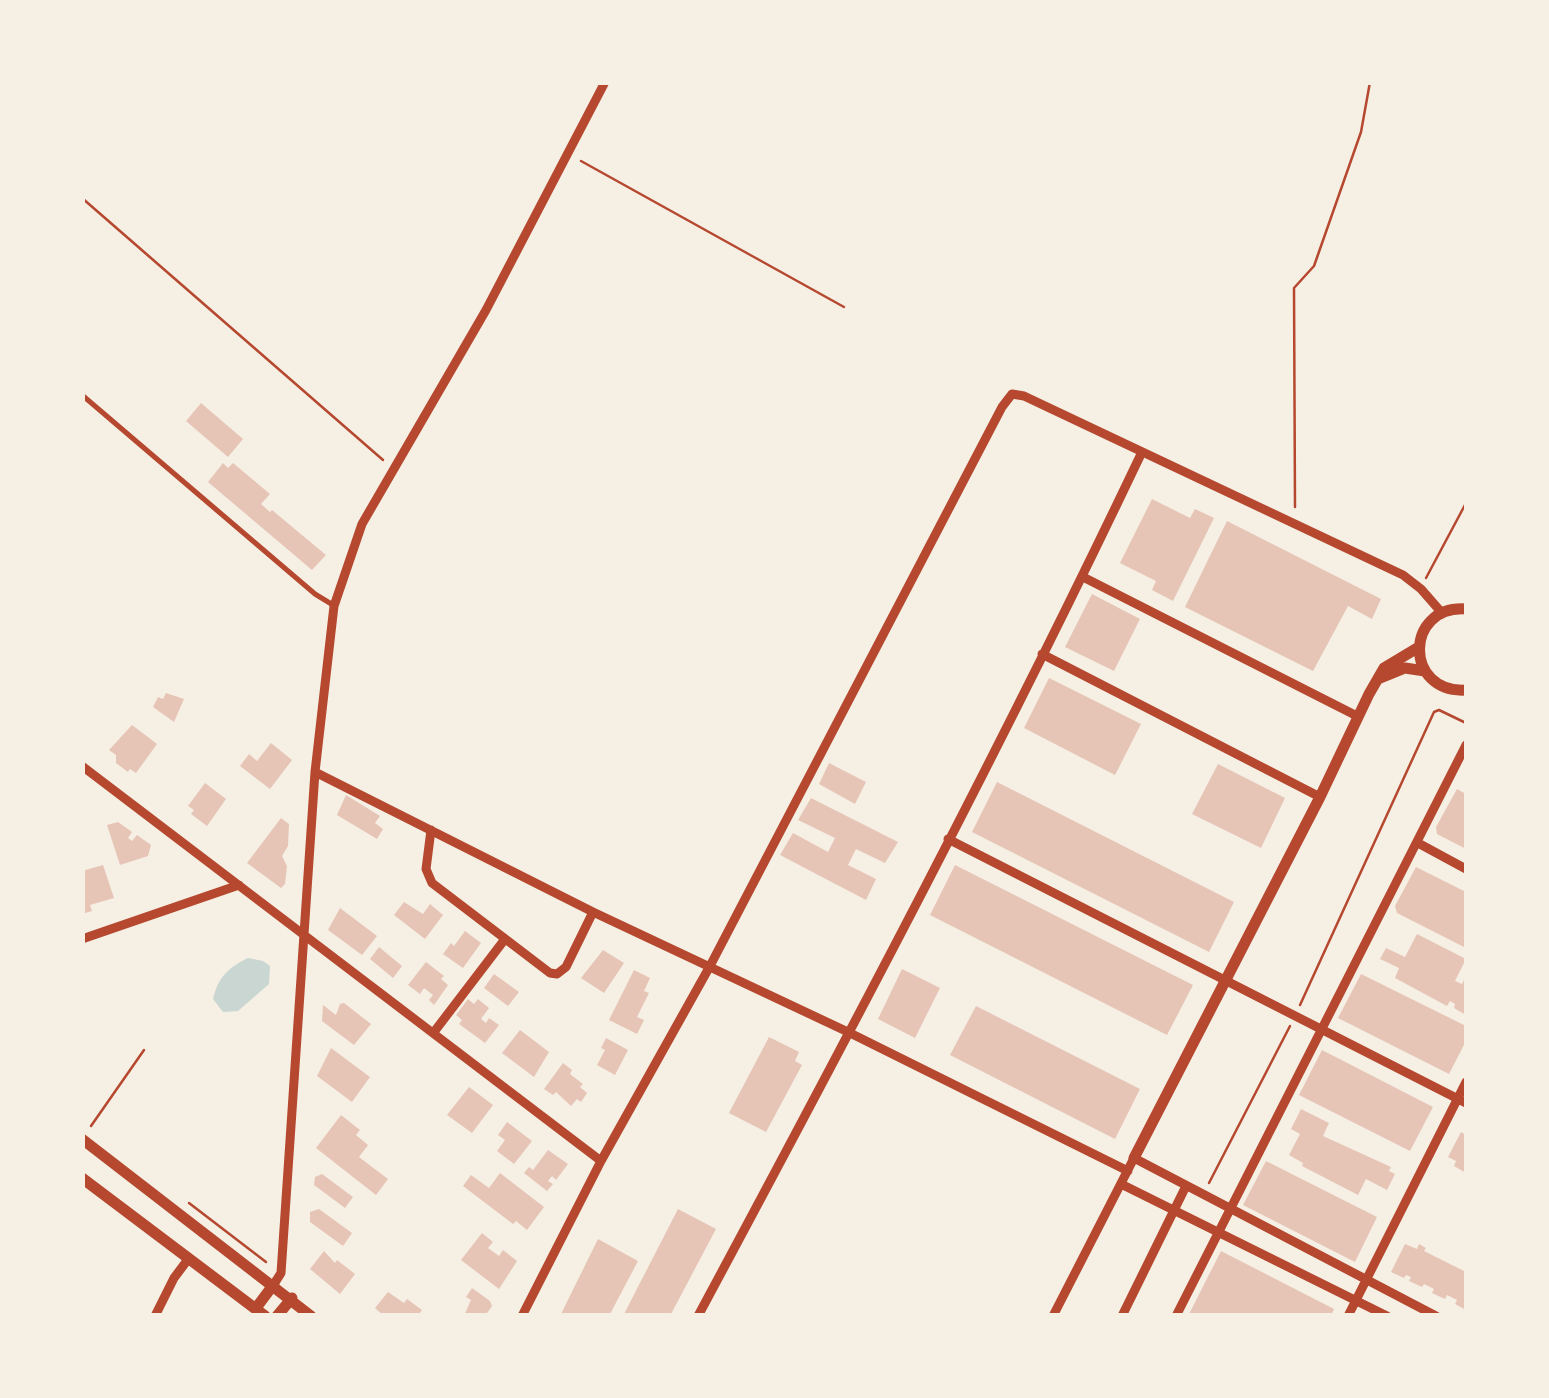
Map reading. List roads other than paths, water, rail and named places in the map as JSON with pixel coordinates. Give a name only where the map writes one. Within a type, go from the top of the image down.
[{"type":"street","points":[[82,1178],[261,1312],[280,1272],[315,772],[334,606],[362,524],[486,310],[605,82]]},
{"type":"street","points":[[522,1316],[1012,394],[1024,396],[1402,575],[1421,588],[1442,613]]},
{"type":"street","points":[[698,1316],[1083,577],[1142,452]]},
{"type":"street","points":[[1083,577],[1357,716]]},
{"type":"street","points":[[1466,609],[1442,613],[1426,626],[1419,646],[1425,671],[1441,686],[1466,690]]},
{"type":"street","points":[[1052,1316],[1320,796],[1357,716],[1393,660],[1419,646]]},
{"type":"street","points":[[1042,654],[1320,796]]},
{"type":"street","points":[[1378,679],[1405,668],[1425,671]]},
{"type":"street","points":[[1176,1316],[1466,745]]},
{"type":"street","points":[[82,766],[602,1161]]},
{"type":"street","points":[[315,772],[593,912],[848,1032],[1128,1171]]},
{"type":"street","points":[[431,830],[428,879],[550,973],[557,974],[566,967],[593,912]]},
{"type":"street","points":[[948,838],[1462,1101]]},
{"type":"street","points":[[1418,843],[1466,869]]},
{"type":"street","points":[[82,938],[239,885]]},
{"type":"street","points":[[434,1032],[504,940]]},
{"type":"street","points":[[1348,1316],[1462,1101],[1466,1082]]},
{"type":"street","points":[[86,1133],[311,1316]]},
{"type":"street","points":[[1134,1158],[1436,1316]]},
{"type":"street","points":[[1121,1184],[1387,1316]]},
{"type":"street","points":[[1122,1316],[1186,1186]]},
{"type":"street","points":[[155,1316],[174,1278],[190,1258]]},
{"type":"street","points":[[277,1316],[292,1298]]},
{"type":"lane","points":[[82,396],[334,606]]}]
